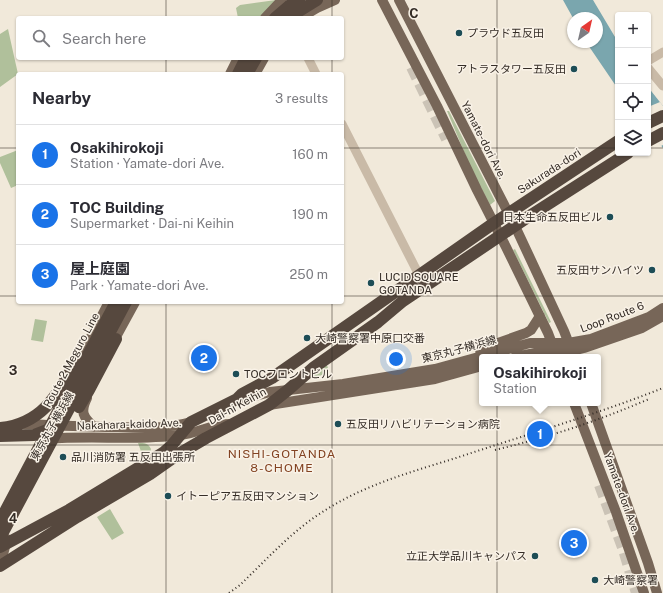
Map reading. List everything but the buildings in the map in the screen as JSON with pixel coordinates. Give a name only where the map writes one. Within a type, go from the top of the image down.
[{"type":"highway","points":[[277,16],[299,0]]},
{"type":"highway","points":[[291,16],[317,0]]},
{"type":"highway","points":[[239,72],[245,60]]},
{"type":"highway","points":[[248,72],[255,60]]},
{"type":"highway","points":[[651,122],[663,116]]},
{"type":"highway","points":[[651,139],[663,134]]},
{"type":"highway","name":"Sakurada-dori","points":[[494,223],[615,143]]},
{"type":"highway","points":[[515,226],[623,156]]},
{"type":"highway","name":"Dai-ni Keihin","points":[[2,543],[69,510],[159,455],[171,446],[191,422],[237,399],[242,394],[272,378],[494,223]]},
{"type":"highway","name":"Dai-ni Keihin","points":[[0,566],[77,517],[150,474],[177,455],[269,406],[327,357],[378,322],[403,302],[515,226]]},
{"type":"highway","name":"Route 2 Meguro Line","points":[[0,428],[27,421],[43,411],[52,401],[111,304]]},
{"type":"highway","name":"Route 2 Meguro Line","points":[[0,521],[115,304]]},
{"type":"highway","name":"Route 2 Meguro Line","points":[[2,543],[131,304]]},
{"type":"highway","name":"Route 2 Meguro Line","points":[[0,436],[22,436],[42,432],[56,426],[74,412],[89,390],[132,304]]},
{"type":"main road","points":[[267,16],[282,0]]},
{"type":"main road","points":[[303,16],[335,0]]},
{"type":"main road","points":[[382,0],[501,235],[555,350]]},
{"type":"main road","name":"Yamate-dori Ave.","points":[[399,0],[515,226],[564,331],[571,350]]},
{"type":"main road","points":[[231,72],[237,60]]},
{"type":"main road","points":[[256,72],[263,60]]},
{"type":"main road","name":"東京丸子横浜線","points":[[0,513],[108,304]]},
{"type":"main road","name":"東京丸子横浜線","points":[[0,566],[2,543],[64,426],[131,304]]},
{"type":"main road","points":[[94,427],[84,417],[84,405],[129,318],[132,304]]},
{"type":"main road","name":"Loop Route 6","points":[[571,350],[586,340],[649,317],[663,308]]},
{"type":"main road","points":[[481,354],[481,349],[526,333],[540,316]]},
{"type":"main road","name":"Loop Route 6","points":[[571,350],[584,348],[642,328],[663,316]]},
{"type":"main road","name":"東京丸子横浜線","points":[[499,354],[530,343],[555,350]]},
{"type":"main road","name":"東京丸子横浜線","points":[[530,354],[555,350],[571,350]]},
{"type":"main road","points":[[318,387],[309,384],[307,378],[327,357]]},
{"type":"main road","name":"東京丸子横浜線","points":[[237,399],[241,400],[270,392],[343,384],[479,361]]},
{"type":"main road","name":"東京丸子横浜線","points":[[269,406],[435,379],[479,361]]},
{"type":"main road","name":"東京丸子横浜線","points":[[17,424],[40,411],[51,402],[67,382]]},
{"type":"main road","name":"Yamate-dori Ave.","points":[[575,406],[623,532],[644,593]]},
{"type":"main road","name":"Yamate-dori Ave.","points":[[592,406],[648,563],[657,593]]},
{"type":"main road","name":"Nakahara-kaido Ave.","points":[[0,424],[146,428],[175,426],[191,422]]},
{"type":"main road","name":"Nakahara-kaido Ave.","points":[[0,441],[58,438],[154,437],[180,435],[205,430],[222,424],[234,424]]},
{"type":"main road","points":[[154,437],[160,443],[159,455]]},
{"type":"street","points":[[651,59],[663,52]]},
{"type":"street","points":[[309,60],[315,72]]},
{"type":"street","points":[[651,72],[663,86]]},
{"type":"street","points":[[344,128],[419,276]]},
{"type":"green space","points":[[276,0],[263,16],[238,16],[236,8],[240,5]]},
{"type":"green space","points":[[8,29],[18,72],[16,72],[16,75],[0,87],[0,34]]},
{"type":"green space","points":[[447,111],[449,111],[495,201],[490,205],[470,166]]},
{"type":"green space","points":[[16,151],[16,186],[11,188],[0,163],[0,157]]},
{"type":"green space","points":[[515,249],[551,322],[549,323],[513,250]]},
{"type":"green space","points":[[35,319],[47,321],[43,342],[31,340]]},
{"type":"green space","points":[[325,364],[328,367],[326,373],[315,378],[313,375]]},
{"type":"green space","points":[[138,443],[147,444],[151,449],[150,452],[143,457]]},
{"type":"green space","points":[[110,509],[124,533],[112,540],[97,517]]},
{"type":"green space","points":[[581,534],[585,546],[568,551],[564,539]]},
{"type":"water","points":[[563,0],[593,0],[600,12],[570,12]]},
{"type":"water","points":[[603,17],[615,37],[615,85],[590,48],[603,48]]},
{"type":"water","points":[[651,91],[663,106],[663,148],[651,133]]},
{"type":"pier","points":[[660,102],[663,106],[663,145],[661,146],[651,133],[651,106]]},
{"type":"tunnel","points":[[412,67],[447,139]]},
{"type":"tunnel","points":[[600,485],[624,550],[637,593]]},
{"type":"railway","points":[[229,593],[240,585],[301,527],[339,502],[371,486],[586,416],[663,388]]},
{"type":"railway","points":[[495,450],[535,440],[573,428],[649,399]]},
{"type":"place","name":"プラウド五反田","points":[[459,33]]},
{"type":"place","name":"アトラスタワー五反田","points":[[574,69]]},
{"type":"place","name":"日本生命五反田ビル","points":[[610,217]]},
{"type":"place","name":"五反田サンハイツ","points":[[652,270]]},
{"type":"place","name":"LUCID SQUARE GOTANDA","points":[[371,283]]},
{"type":"place","name":"大崎警察署中原口交番","points":[[307,338]]},
{"type":"place","name":"TOC Building","points":[[204,358]]},
{"type":"place","name":"TOCフロントビル","points":[[236,374]]},
{"type":"place","name":"五反田リハビリテーション病院","points":[[338,424]]},
{"type":"place","name":"Osakihirokoji","points":[[540,434]]},
{"type":"place","name":"品川消防署 五反田出張所","points":[[63,457]]},
{"type":"place","name":"イトーピア五反田マンション","points":[[168,496]]},
{"type":"place","name":"屋上庭園","points":[[574,543]]},
{"type":"place","name":"立正大学品川キャンパス","points":[[535,556]]},
{"type":"place","name":"大崎警察署","points":[[595,580]]},
{"type":"district","name":"NISHI-GOTANDA 8-CHOME","points":[[282,461]]}]
